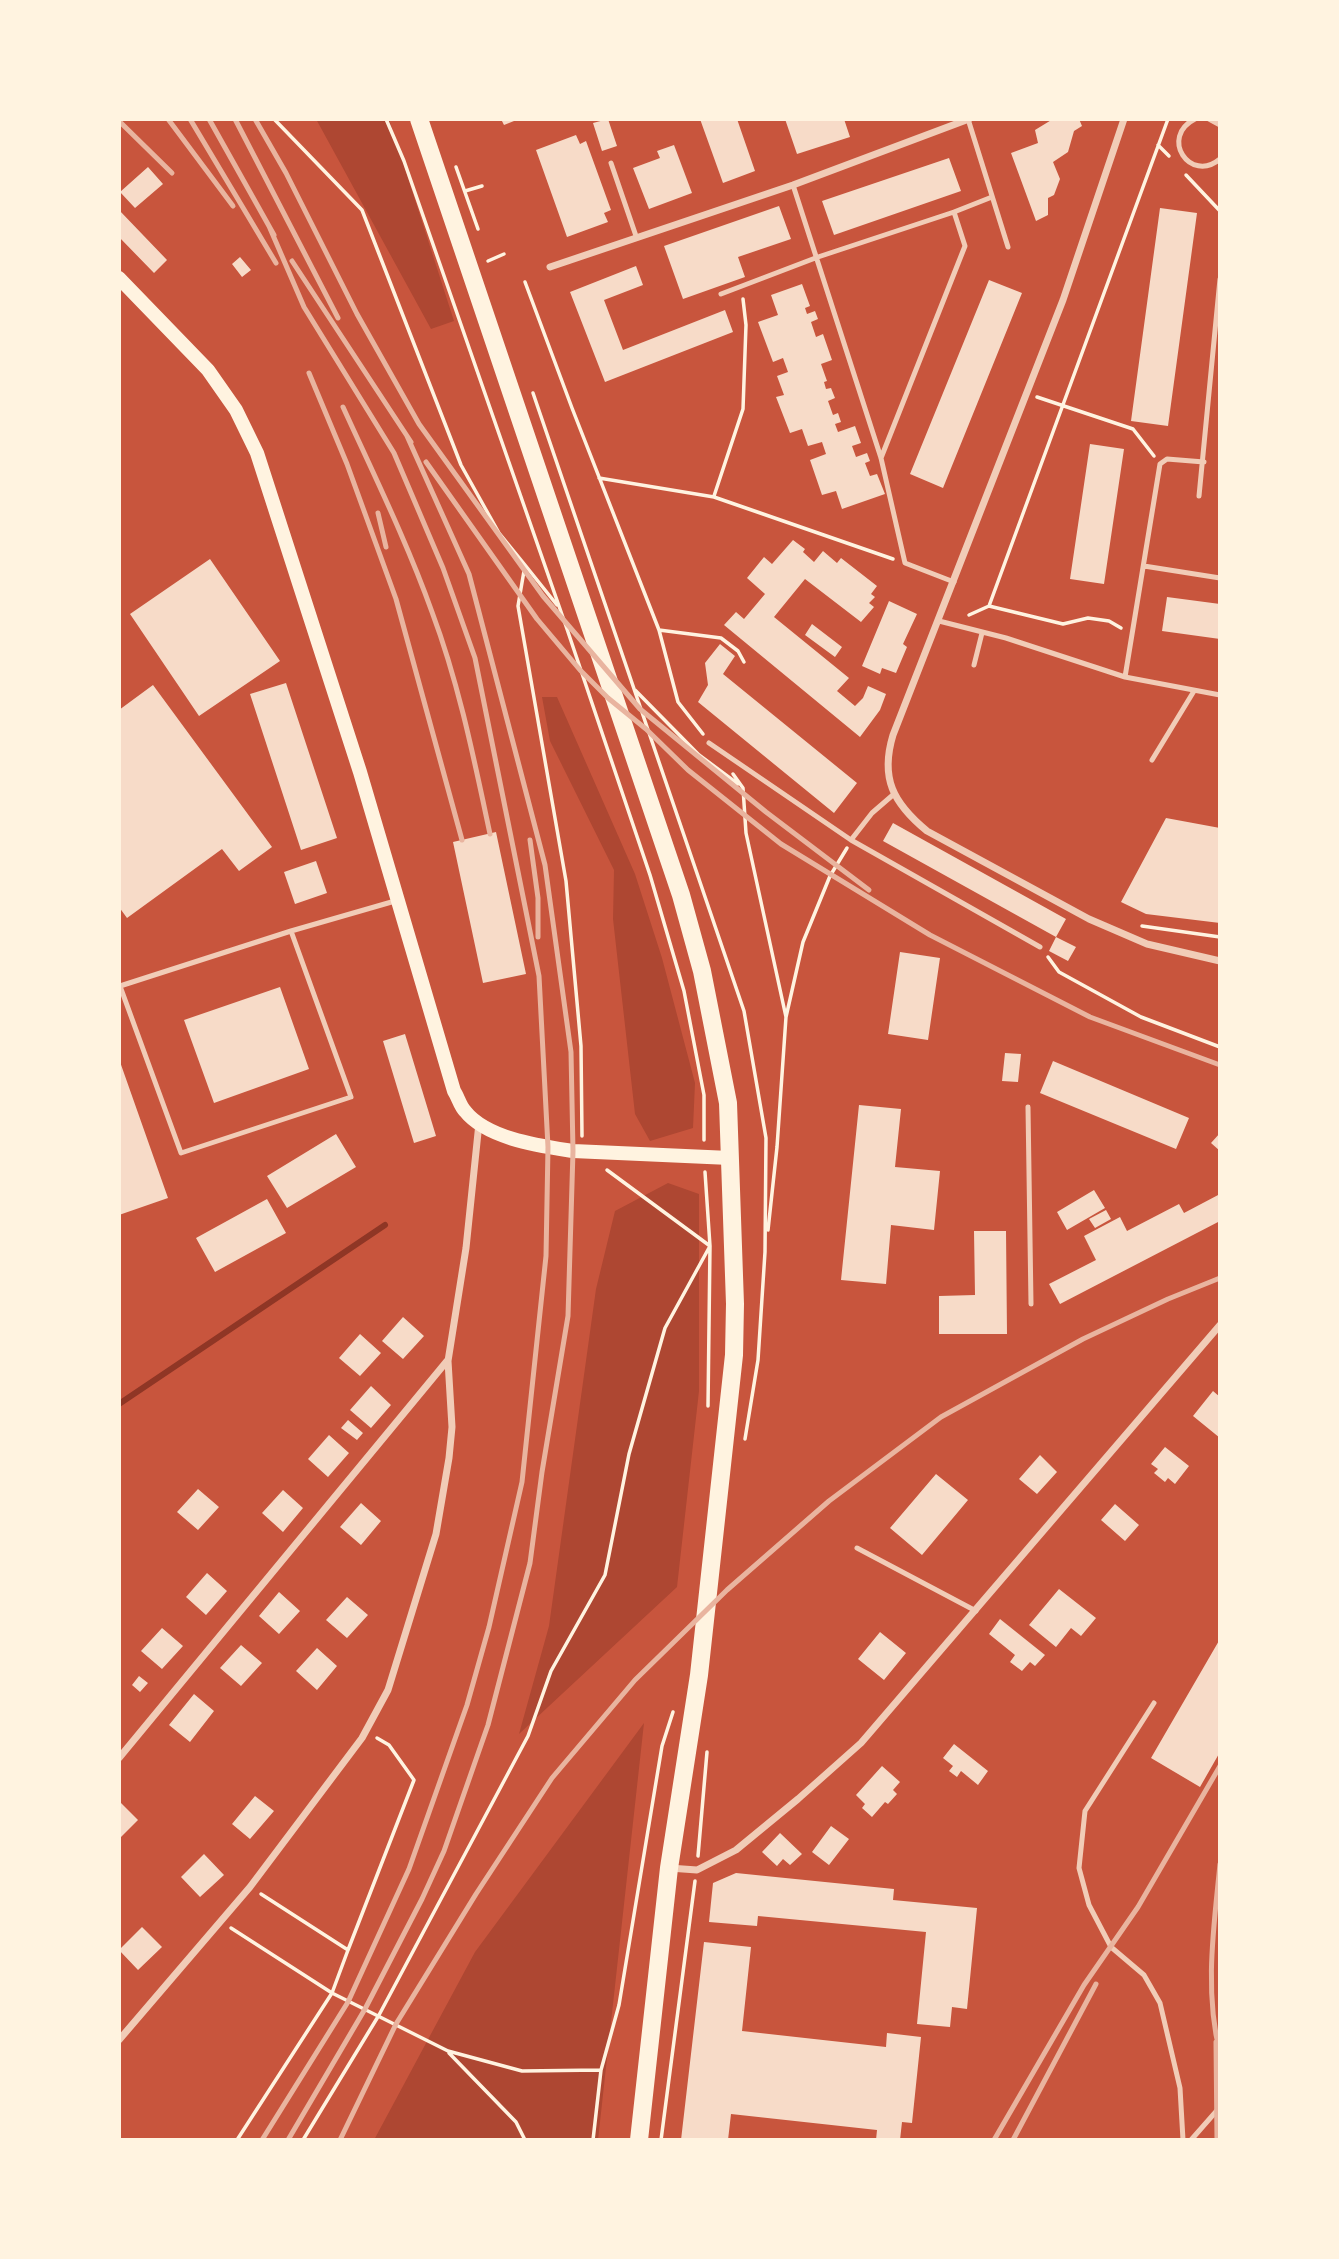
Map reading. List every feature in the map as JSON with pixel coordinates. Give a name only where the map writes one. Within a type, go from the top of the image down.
[{"type":"main road","points":[[419,119],[681,895],[702,971],[728,1103],[736,1304],[734,1355],[699,1675],[669,1868],[639,2140]]},
{"type":"main road","points":[[119,278],[208,370],[246,429],[257,453],[356,759],[454,1091],[465,1111],[479,1123],[513,1139],[582,1152],[730,1158]]},
{"type":"street","points":[[550,267],[793,185],[968,119]]},
{"type":"street","points":[[1124,119],[1063,300],[893,735],[887,755],[887,772],[894,794],[908,816],[927,831],[1089,919],[1147,944],[1220,961]]},
{"type":"street","points":[[119,2040],[250,1887],[366,1731],[388,1690],[436,1534],[452,1427],[448,1361],[466,1248],[479,1123]]},
{"type":"street","points":[[669,1868],[697,1870],[736,1850],[861,1743],[1220,1325]]},
{"type":"street","points":[[119,1758],[448,1361]]},
{"type":"lane","points":[[968,119],[1008,247]]},
{"type":"lane","points":[[1195,119],[1181,130],[1178,140],[1184,158],[1203,167],[1220,159]]},
{"type":"lane","points":[[1209,119],[1220,125]]},
{"type":"lane","points":[[611,163],[636,236]]},
{"type":"lane","points":[[793,185],[881,458],[905,563],[954,582]]},
{"type":"lane","points":[[721,294],[818,257],[992,197]]},
{"type":"lane","points":[[881,458],[965,246],[954,212]]},
{"type":"lane","points":[[1199,496],[1220,279]]},
{"type":"lane","points":[[1125,677],[1160,464],[1167,459],[1204,462]]},
{"type":"lane","points":[[1144,566],[1220,578]]},
{"type":"lane","points":[[939,621],[1006,638],[1125,677],[1220,695]]},
{"type":"lane","points":[[974,665],[982,633]]},
{"type":"lane","points":[[1153,760],[1194,691]]},
{"type":"lane","points":[[709,743],[851,840],[1040,947]]},
{"type":"lane","points":[[851,840],[872,813],[894,794]]},
{"type":"lane","points":[[290,931],[351,1097],[181,1153],[120,986],[290,931],[398,900]]},
{"type":"lane","points":[[1028,1107],[1031,1304]]},
{"type":"lane","points":[[857,1548],[976,1611]]},
{"type":"lane","points":[[1154,1703],[1085,1811],[1079,1868],[1089,1905],[1111,1947],[1144,1975],[1160,2003],[1180,2088],[1183,2140]]},
{"type":"lane","points":[[1191,2140],[1220,2107]]},
{"type":"path","points":[[274,119],[362,210],[461,465],[499,533],[525,565],[518,606],[566,881],[582,1046],[582,1152],[710,1246]]},
{"type":"path","points":[[386,119],[404,161],[567,629],[650,875],[684,991],[704,1096],[704,1156],[710,1246],[708,1408]]},
{"type":"path","points":[[1134,634],[1109,621],[1088,618],[1063,624],[989,606],[1168,119]]},
{"type":"path","points":[[1158,145],[1176,164]]},
{"type":"path","points":[[452,155],[480,238]]},
{"type":"path","points":[[1185,173],[1220,211]]},
{"type":"path","points":[[465,191],[482,186]]},
{"type":"path","points":[[484,249],[488,261],[505,254]]},
{"type":"path","points":[[525,282],[659,630],[678,702],[709,743]]},
{"type":"path","points":[[714,497],[743,409],[746,324],[741,286]]},
{"type":"path","points":[[533,393],[744,1011]]},
{"type":"path","points":[[1026,393],[1133,429],[1160,464]]},
{"type":"path","points":[[599,478],[714,497],[905,563]]},
{"type":"path","points":[[659,630],[721,638],[738,651],[744,662]]},
{"type":"path","points":[[699,755],[743,788]]},
{"type":"path","points":[[729,770],[743,788],[746,833],[786,1017]]},
{"type":"path","points":[[765,1252],[777,1147],[786,1017],[803,942],[830,876],[851,840]]},
{"type":"path","points":[[1142,926],[1220,937]]},
{"type":"path","points":[[1040,947],[1059,972],[1141,1017],[1220,1047]]},
{"type":"path","points":[[303,2140],[380,2015],[528,1736],[551,1671],[605,1575],[629,1454],[665,1328],[710,1246]]},
{"type":"path","points":[[593,2140],[601,2070],[619,2005],[662,1746],[674,1710]]},
{"type":"path","points":[[237,2140],[332,1993],[414,1780],[389,1745],[366,1731]]},
{"type":"path","points":[[661,2140],[697,1870],[707,1752]]},
{"type":"path","points":[[250,1887],[348,1950]]},
{"type":"path","points":[[221,1921],[332,1993],[447,2051],[522,2071],[601,2070]]},
{"type":"path","points":[[447,2051],[516,2122],[525,2140]]},
{"type":"shaded area","points":[[316,119],[389,119],[454,321],[431,329]]},
{"type":"shaded area","points":[[542,697],[557,697],[635,874],[662,958],[695,1083],[693,1128],[650,1141],[635,1114],[613,919],[614,870],[550,741]]},
{"type":"shaded area","points":[[668,1183],[699,1194],[699,1391],[677,1587],[519,1734],[549,1626],[596,1289],[615,1211]]},
{"type":"shaded area","points":[[644,1723],[598,2140],[374,2140],[475,1952]]},
{"type":"building","points":[[501,119],[519,119],[504,125]]},
{"type":"building","points":[[608,119],[617,146],[602,151],[593,123]]},
{"type":"building","points":[[700,119],[737,119],[755,171],[723,183]]},
{"type":"building","points":[[785,119],[844,119],[850,137],[797,154]]},
{"type":"building","points":[[1053,119],[1079,119],[1082,126],[1074,131],[1068,152],[1053,162],[1060,179],[1054,195],[1048,198],[1048,215],[1036,221],[1011,153],[1038,143],[1035,130]]},
{"type":"building","points":[[576,135],[580,144],[586,141],[611,210],[604,213],[608,222],[567,237],[536,150]]},
{"type":"building","points":[[674,145],[692,193],[649,209],[633,168],[660,158],[657,151]]},
{"type":"building","points":[[949,158],[961,191],[834,235],[822,201]]},
{"type":"building","points":[[148,167],[163,184],[135,208],[120,192]]},
{"type":"building","points":[[779,206],[791,239],[738,257],[745,277],[683,299],[664,246]]},
{"type":"building","points":[[1160,208],[1197,213],[1168,426],[1131,421]]},
{"type":"building","points":[[119,210],[167,260],[154,273],[119,237]]},
{"type":"building","points":[[240,257],[251,270],[242,277],[232,264]]},
{"type":"building","points":[[636,266],[643,285],[604,300],[623,350],[725,310],[733,332],[605,382],[570,292]]},
{"type":"building","points":[[989,280],[1022,293],[943,488],[910,474]]},
{"type":"building","points":[[802,284],[810,306],[805,308],[807,314],[815,311],[818,319],[811,322],[816,337],[823,334],[832,360],[821,364],[827,381],[824,382],[826,389],[831,388],[835,398],[828,401],[833,415],[838,413],[841,422],[835,424],[838,432],[855,426],[861,443],[852,446],[856,457],[867,453],[870,461],[865,463],[870,476],[877,474],[885,494],[842,509],[836,491],[822,495],[810,460],[826,454],[822,442],[808,446],[802,429],[790,433],[776,397],[784,395],[777,376],[788,372],[783,358],[773,362],[758,322],[778,315],[771,295]]},
{"type":"building","points":[[1090,444],[1124,449],[1104,584],[1070,579]]},
{"type":"building","points":[[793,540],[805,549],[803,552],[814,562],[823,551],[837,563],[841,558],[877,586],[871,594],[875,597],[869,603],[874,607],[861,622],[805,579],[774,617],[849,678],[837,691],[855,706],[863,698],[868,686],[886,694],[880,710],[860,737],[724,625],[736,612],[744,619],[765,594],[747,578],[764,557],[772,564]]},
{"type":"building","points":[[210,559],[280,661],[199,716],[130,614]]},
{"type":"building","points":[[1167,597],[1220,604],[1220,639],[1162,631]]},
{"type":"building","points":[[889,601],[917,614],[903,644],[907,647],[896,673],[882,668],[880,674],[862,666]]},
{"type":"building","points":[[812,624],[842,647],[835,657],[805,635]]},
{"type":"building","points":[[720,644],[735,656],[723,674],[857,783],[834,813],[698,702],[708,685],[705,663]]},
{"type":"building","points":[[286,683],[337,838],[301,850],[250,694]]},
{"type":"building","points":[[153,685],[272,847],[239,871],[222,849],[127,918],[119,907],[119,710]]},
{"type":"building","points":[[1166,818],[1220,828],[1220,923],[1146,914],[1121,902]]},
{"type":"building","points":[[893,823],[1066,919],[1056,937],[883,841]]},
{"type":"building","points":[[496,832],[526,974],[483,983],[453,842]]},
{"type":"building","points":[[316,861],[327,893],[295,904],[284,872]]},
{"type":"building","points":[[1056,937],[1076,947],[1068,961],[1049,951]]},
{"type":"building","points":[[900,952],[940,958],[928,1040],[888,1034]]},
{"type":"building","points":[[280,987],[309,1069],[214,1103],[184,1020]]},
{"type":"building","points":[[405,1034],[436,1136],[414,1143],[383,1041]]},
{"type":"building","points":[[1005,1053],[1021,1054],[1018,1082],[1002,1081]]},
{"type":"building","points":[[119,1059],[168,1198],[119,1215]]},
{"type":"building","points":[[1053,1061],[1189,1118],[1176,1149],[1040,1093]]},
{"type":"building","points":[[859,1105],[901,1109],[895,1167],[940,1171],[934,1230],[891,1225],[886,1284],[841,1280]]},
{"type":"building","points":[[1220,1133],[1220,1151],[1211,1143]]},
{"type":"building","points":[[336,1134],[356,1167],[287,1208],[267,1176]]},
{"type":"building","points":[[1094,1190],[1105,1208],[1067,1230],[1057,1212]]},
{"type":"building","points":[[1220,1194],[1220,1221],[1060,1304],[1049,1284],[1096,1260],[1084,1236],[1120,1217],[1127,1231],[1179,1204],[1184,1213]]},
{"type":"building","points":[[267,1199],[286,1233],[215,1272],[196,1238]]},
{"type":"building","points":[[1106,1210],[1111,1219],[1095,1228],[1089,1219]]},
{"type":"building","points":[[974,1231],[1006,1231],[1007,1334],[939,1334],[939,1296],[975,1295]]},
{"type":"building","points":[[403,1317],[424,1336],[403,1359],[382,1341]]},
{"type":"building","points":[[360,1334],[381,1353],[360,1376],[339,1358]]},
{"type":"building","points":[[371,1386],[391,1405],[371,1428],[350,1410]]},
{"type":"building","points":[[1213,1391],[1220,1397],[1220,1438],[1193,1416]]},
{"type":"building","points":[[348,1420],[363,1433],[357,1440],[341,1428]]},
{"type":"building","points":[[329,1435],[349,1453],[328,1477],[308,1459]]},
{"type":"building","points":[[1165,1447],[1189,1466],[1175,1484],[1168,1478],[1165,1482],[1154,1473],[1158,1469],[1151,1464]]},
{"type":"building","points":[[1040,1455],[1057,1472],[1037,1494],[1019,1479]]},
{"type":"building","points":[[936,1474],[968,1500],[922,1555],[890,1528]]},
{"type":"building","points":[[198,1489],[219,1507],[198,1530],[177,1512]]},
{"type":"building","points":[[283,1490],[303,1508],[283,1532],[262,1513]]},
{"type":"building","points":[[361,1503],[381,1521],[361,1545],[340,1527]]},
{"type":"building","points":[[1115,1504],[1139,1525],[1125,1541],[1101,1520]]},
{"type":"building","points":[[207,1573],[227,1591],[206,1615],[186,1597]]},
{"type":"building","points":[[1059,1589],[1096,1618],[1081,1636],[1071,1628],[1056,1647],[1029,1625]]},
{"type":"building","points":[[279,1592],[300,1611],[279,1634],[259,1616]]},
{"type":"building","points":[[347,1597],[368,1615],[347,1638],[326,1620]]},
{"type":"building","points":[[1000,1619],[1045,1655],[1035,1666],[1030,1662],[1022,1671],[1010,1662],[1015,1655],[989,1634]]},
{"type":"building","points":[[162,1628],[183,1646],[162,1669],[141,1651]]},
{"type":"building","points":[[880,1632],[906,1653],[884,1680],[858,1659]]},
{"type":"building","points":[[1220,1639],[1220,1752],[1200,1787],[1151,1758]]},
{"type":"building","points":[[241,1645],[262,1663],[241,1686],[220,1668]]},
{"type":"building","points":[[317,1648],[337,1666],[317,1690],[296,1671]]},
{"type":"building","points":[[139,1676],[148,1683],[140,1692],[132,1685]]},
{"type":"building","points":[[194,1694],[214,1711],[190,1742],[169,1725]]},
{"type":"building","points":[[954,1744],[988,1771],[978,1785],[961,1771],[957,1777],[949,1771],[953,1766],[943,1758]]},
{"type":"building","points":[[882,1766],[900,1782],[893,1790],[897,1794],[888,1804],[885,1802],[872,1817],[862,1808],[865,1804],[856,1795]]},
{"type":"building","points":[[255,1796],[274,1811],[250,1839],[232,1824]]},
{"type":"building","points":[[119,1801],[138,1820],[119,1839]]},
{"type":"building","points":[[831,1826],[849,1839],[829,1865],[812,1852]]},
{"type":"building","points":[[780,1833],[802,1854],[790,1865],[783,1859],[777,1866],[762,1852]]},
{"type":"building","points":[[204,1854],[224,1875],[200,1897],[181,1877]]},
{"type":"building","points":[[736,1873],[894,1889],[893,1900],[977,1908],[967,2009],[952,2007],[950,2027],[917,2024],[926,1932],[758,1916],[757,1926],[709,1922],[713,1883]]},
{"type":"building","points":[[142,1927],[162,1947],[138,1970],[119,1950]]},
{"type":"building","points":[[704,1942],[751,1947],[742,2031],[886,2047],[887,2033],[921,2037],[912,2123],[902,2122],[900,2140],[876,2140],[877,2130],[731,2114],[728,2140],[681,2140]]},
{"type":"waterway","points":[[119,1404],[385,1225]]},
{"type":"railway","points":[[168,119],[233,206]]},
{"type":"railway","points":[[190,119],[276,263]]},
{"type":"railway","points":[[209,119],[274,235]]},
{"type":"railway","points":[[235,119],[338,318]]},
{"type":"railway","points":[[255,119],[286,173],[357,314],[419,424],[543,596],[640,709],[766,812],[869,890]]},
{"type":"railway","points":[[119,121],[172,173]]},
{"type":"railway","points":[[262,2140],[348,2002],[409,1869],[467,1705],[489,1627],[522,1482],[546,1256],[548,1147],[539,976],[475,658],[443,568],[394,453],[304,307],[269,226]]},
{"type":"railway","points":[[292,261],[411,442]]},
{"type":"railway","points":[[309,373],[347,464],[396,599],[462,840]]},
{"type":"railway","points":[[343,407],[401,534],[442,639],[465,722],[490,834]]},
{"type":"railway","points":[[288,2140],[365,2009],[422,1899],[444,1851],[488,1725],[530,1563],[568,1316],[573,1151],[571,1052],[545,865],[469,574],[407,436]]},
{"type":"railway","points":[[426,462],[537,619],[580,670],[688,770],[781,844],[930,935],[1090,1017],[1220,1065]]},
{"type":"railway","points":[[378,513],[386,547]]},
{"type":"railway","points":[[530,840],[538,898],[538,937]]},
{"type":"railway","points":[[340,2140],[396,2024],[476,1894],[552,1778],[635,1680],[727,1590],[829,1501],[941,1417],[1083,1339],[1220,1278]]},
{"type":"railway","points":[[994,2140],[1084,1985],[1138,1907],[1220,1766]]},
{"type":"railway","points":[[1220,1864],[1211,1982],[1220,2053]]},
{"type":"railway","points":[[1013,2140],[1096,1984]]},
{"type":"railway","points":[[1216,2042],[1217,2140]]}]
